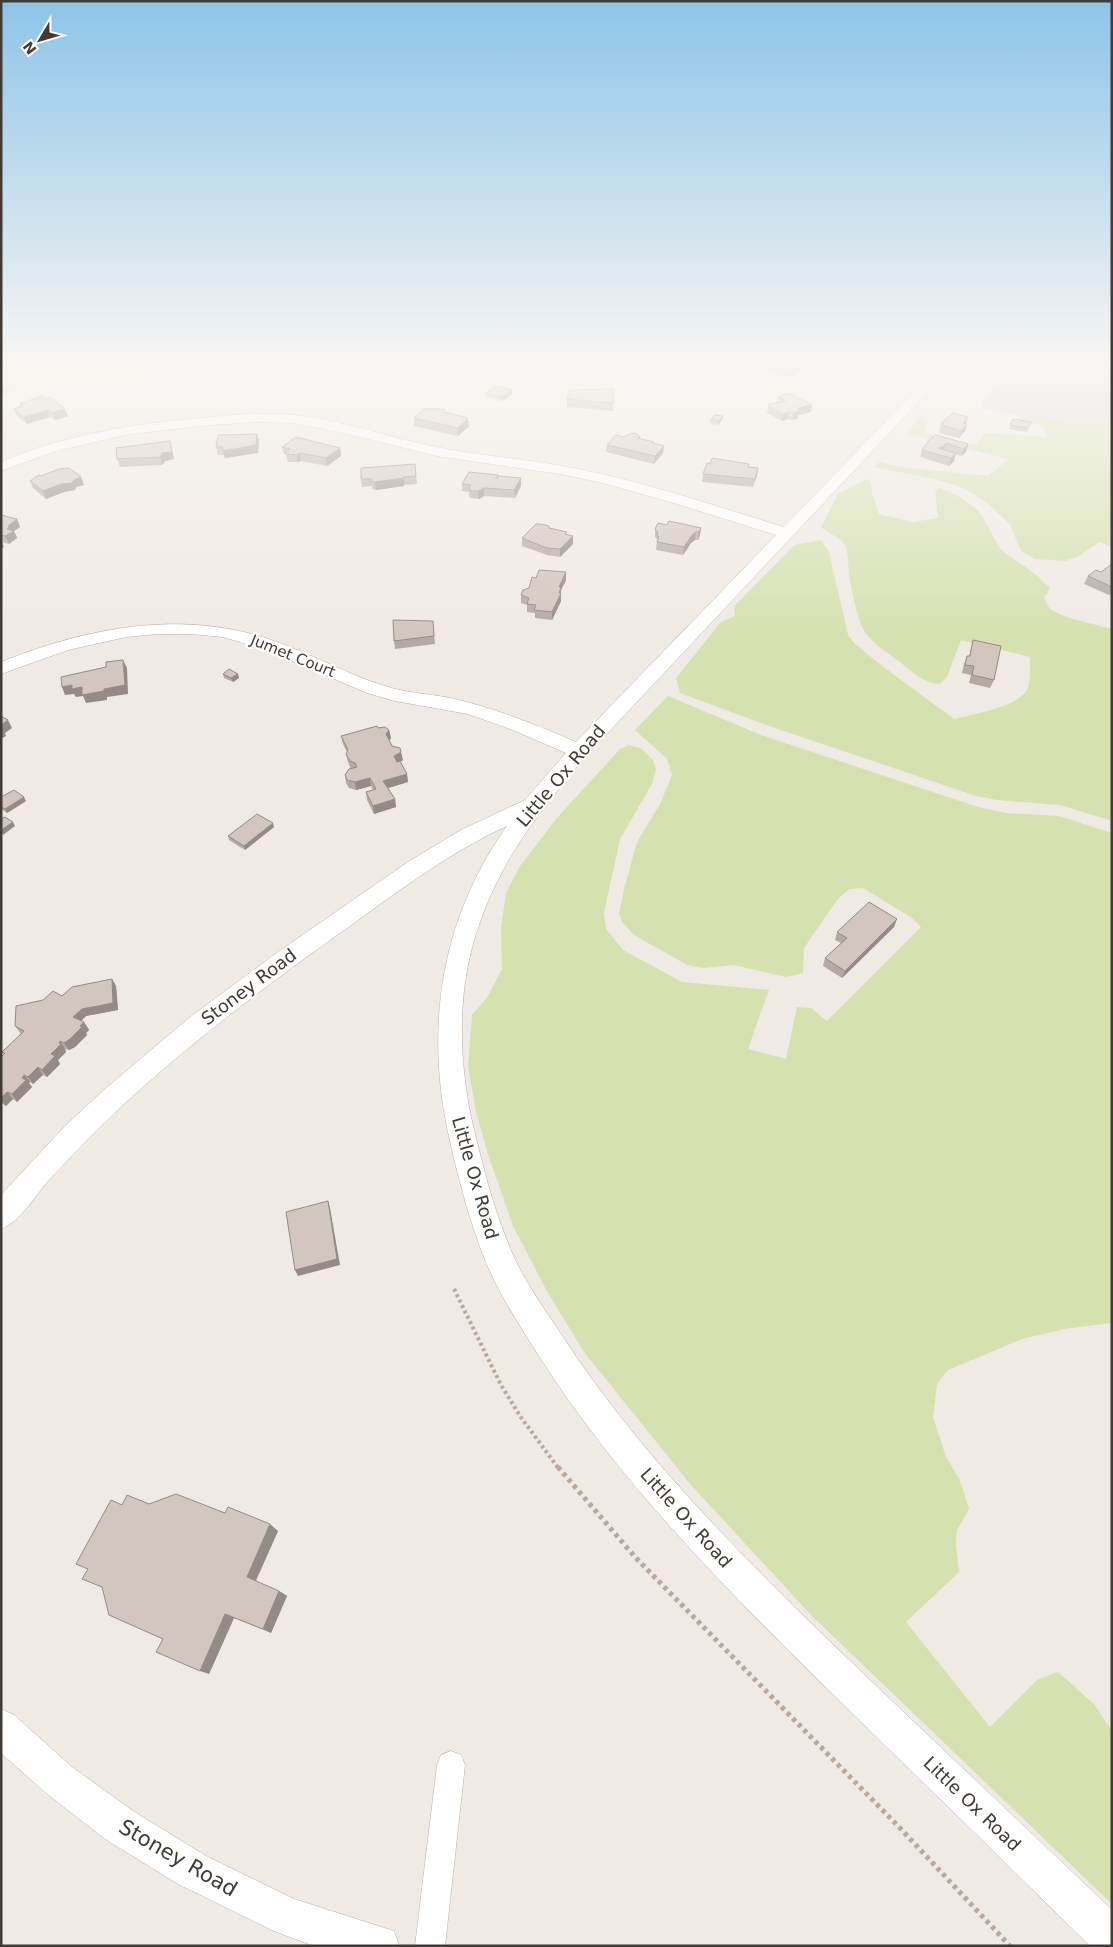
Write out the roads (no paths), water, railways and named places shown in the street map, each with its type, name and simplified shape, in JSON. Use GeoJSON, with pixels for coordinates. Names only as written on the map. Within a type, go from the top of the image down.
{"type":"FeatureCollection","features":[{"type":"Feature","properties":{"kind":"street"},"geometry":{"type":"LineString","coordinates":[[1,467],[41,453]]}},
{"type":"Feature","properties":{"kind":"street"},"geometry":{"type":"LineString","coordinates":[[441,453],[568,471],[621,483],[787,533]]}},
{"type":"Feature","properties":{"kind":"street","name":"Little Ox Road"},"geometry":{"type":"LineString","coordinates":[[863,453],[579,751],[533,805],[503,848],[485,884],[465,932],[456,968],[450,1015],[450,1059],[455,1108],[472,1178],[498,1256],[533,1319],[571,1378],[610,1432],[654,1484],[773,1612],[1112,1939]]}},
{"type":"Feature","properties":{"kind":"street","name":"Jumet Court"},"geometry":{"type":"LineString","coordinates":[[1,669],[31,656],[80,640],[101,636],[145,630],[212,631],[254,640],[375,690],[486,713],[579,751]]}},
{"type":"Feature","properties":{"kind":"street","name":"Stoney Road"},"geometry":{"type":"LineString","coordinates":[[1,1216],[30,1181],[126,1086],[187,1033],[285,958],[416,868],[468,836],[533,805]]}},
{"type":"Feature","properties":{"kind":"street","name":"Stoney Road"},"geometry":{"type":"LineString","coordinates":[[1,1728],[58,1780],[119,1825],[192,1870],[288,1917],[379,1946]]}},
{"type":"Feature","properties":{"kind":"street"},"geometry":{"type":"LineString","coordinates":[[430,1946],[451,1765]]}}]}
